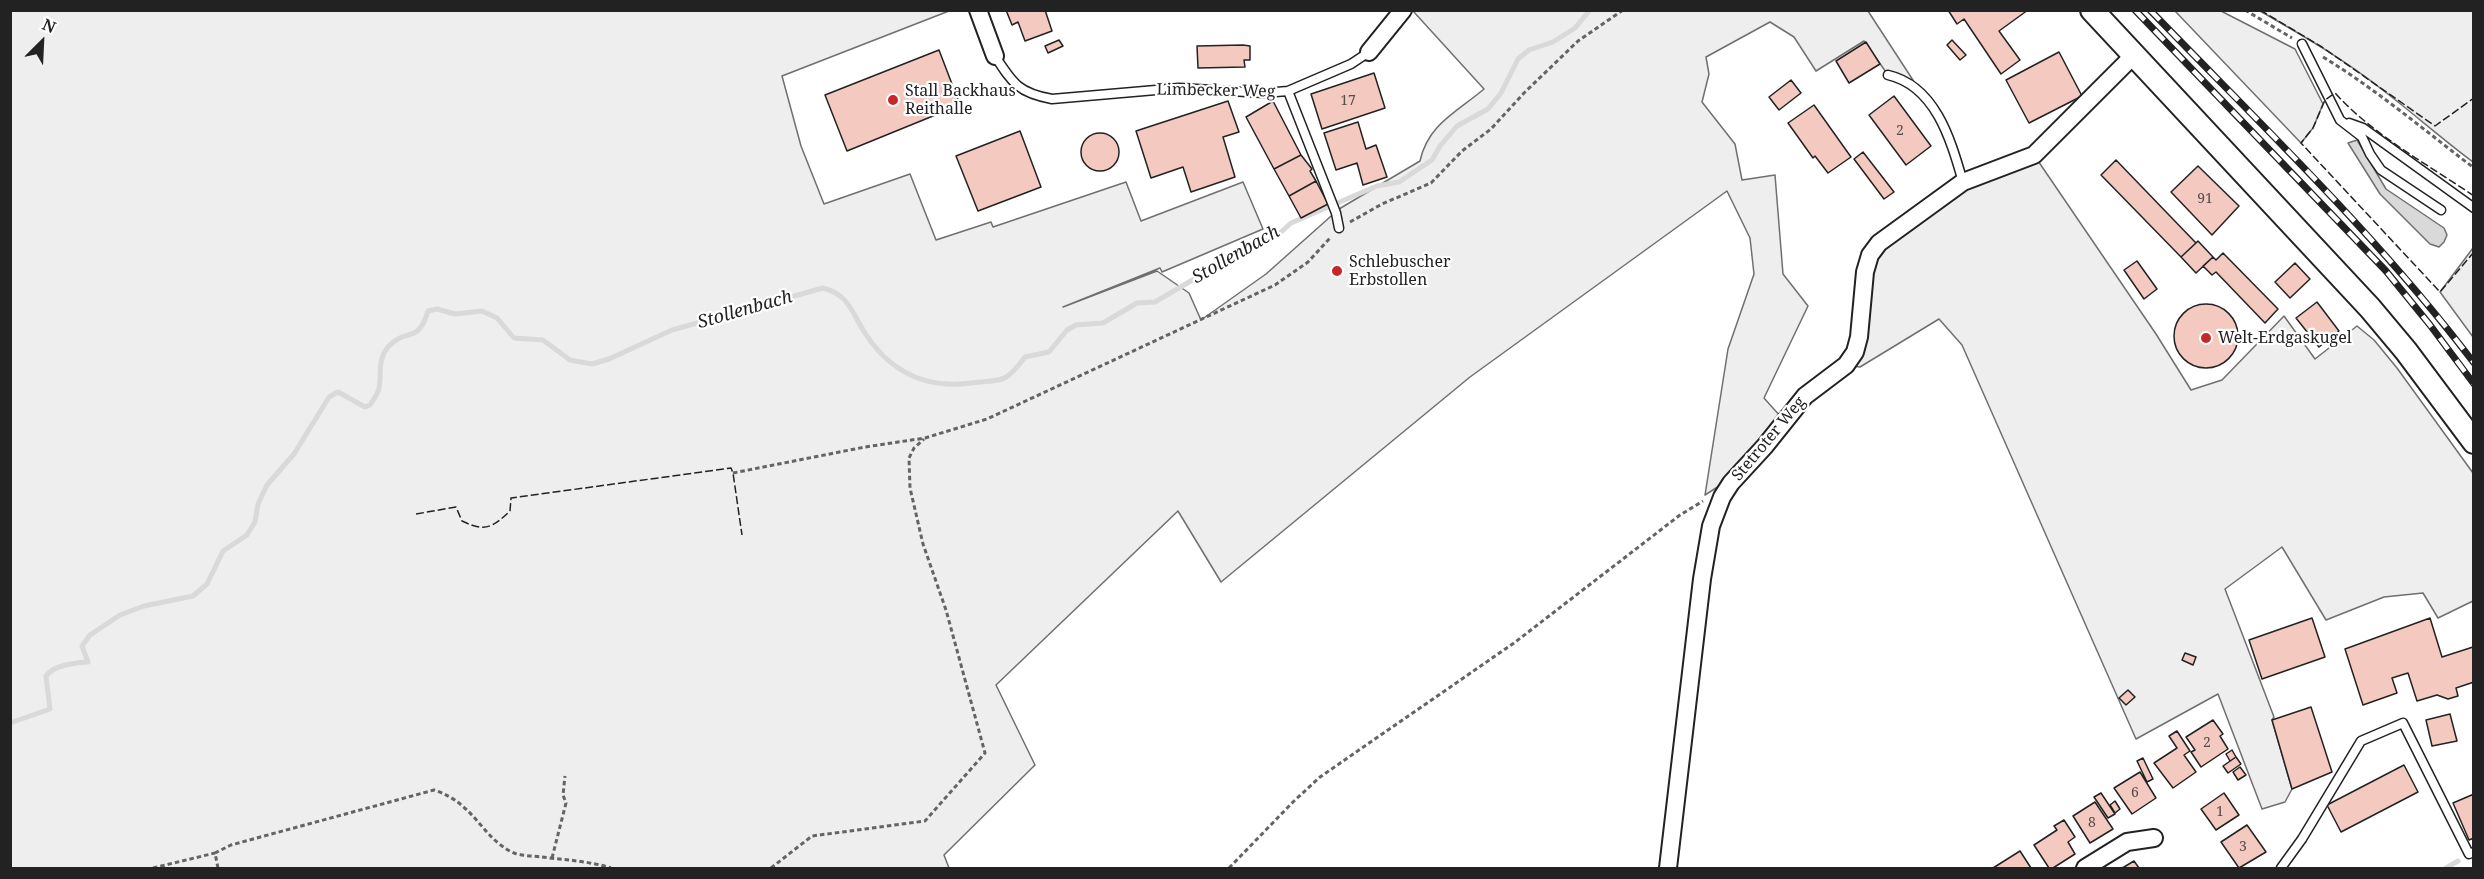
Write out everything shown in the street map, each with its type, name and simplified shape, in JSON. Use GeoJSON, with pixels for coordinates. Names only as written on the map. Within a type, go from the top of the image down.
{"type":"FeatureCollection","features":[{"type":"Feature","properties":{"kind":"main road"},"geometry":{"type":"LineString","coordinates":[[2092,10],[2363,300],[2406,351],[2474,442]]}},
{"type":"Feature","properties":{"kind":"street","name":"Limbecker Weg"},"geometry":{"type":"LineString","coordinates":[[978,10],[995,56]]}},
{"type":"Feature","properties":{"kind":"street","name":"Limbecker Weg"},"geometry":{"type":"LineString","coordinates":[[1369,52],[1387,33],[1403,10]]}},
{"type":"Feature","properties":{"kind":"street","name":"Stetroter Weg"},"geometry":{"type":"LineString","coordinates":[[1668,868],[1702,579],[1711,526],[1722,497],[1805,396],[1846,366],[1855,352],[1859,337],[1865,272],[1870,255],[1879,243],[1963,182],[2034,155],[2134,54]]}},
{"type":"Feature","properties":{"kind":"street"},"geometry":{"type":"LineString","coordinates":[[2085,868],[2127,842],[2154,838]]}},
{"type":"Feature","properties":{"kind":"lane"},"geometry":{"type":"LineString","coordinates":[[2302,44],[2340,120],[2362,137],[2381,170],[2441,210]]}},
{"type":"Feature","properties":{"kind":"lane","name":"Limbecker Weg"},"geometry":{"type":"LineString","coordinates":[[995,56],[1017,86],[1032,95],[1052,99],[1179,88],[1264,93],[1288,91],[1351,64],[1369,52]]}},
{"type":"Feature","properties":{"kind":"lane"},"geometry":{"type":"LineString","coordinates":[[1888,75],[1902,78],[1922,94],[1934,110],[1950,138],[1963,182]]}},
{"type":"Feature","properties":{"kind":"lane"},"geometry":{"type":"LineString","coordinates":[[1288,91],[1336,213],[1339,228]]}},
{"type":"Feature","properties":{"kind":"lane"},"geometry":{"type":"LineString","coordinates":[[2340,120],[2364,128],[2474,208]]}},
{"type":"Feature","properties":{"kind":"lane"},"geometry":{"type":"LineString","coordinates":[[2281,868],[2302,839],[2361,741],[2403,723],[2469,854],[2474,852]]}},
{"type":"Feature","properties":{"kind":"path"},"geometry":{"type":"LineString","coordinates":[[733,473],[865,447],[925,438],[987,419],[1275,285],[1308,262],[1339,228],[1383,204],[1431,183],[1462,151],[1491,129],[1524,93],[1578,41],[1623,10]]}},
{"type":"Feature","properties":{"kind":"path"},"geometry":{"type":"LineString","coordinates":[[2246,10],[2358,78],[2474,168]]}},
{"type":"Feature","properties":{"kind":"path"},"geometry":{"type":"LineString","coordinates":[[771,868],[812,836],[925,821],[985,753],[946,610],[923,544],[910,488],[909,458],[914,448],[925,438]]}},
{"type":"Feature","properties":{"kind":"path"},"geometry":{"type":"LineString","coordinates":[[1229,868],[1277,817],[1320,777],[1514,643],[1680,514],[1706,500],[1722,497]]}},
{"type":"Feature","properties":{"kind":"path"},"geometry":{"type":"LineString","coordinates":[[552,858],[566,803],[563,795],[566,776]]}},
{"type":"Feature","properties":{"kind":"path"},"geometry":{"type":"LineString","coordinates":[[153,868],[215,853],[231,845],[434,790],[449,795],[463,804],[499,843],[515,854],[595,863],[611,868]]}},
{"type":"Feature","properties":{"kind":"path"},"geometry":{"type":"LineString","coordinates":[[215,853],[218,868]]}},
{"type":"Feature","properties":{"kind":"shaded area"},"geometry":{"type":"Polygon","coordinates":[[[10,11],[949,11],[782,76],[801,146],[824,204],[910,174],[936,240],[991,222],[993,227],[1126,182],[1141,221],[1243,182],[1263,229],[1162,272],[1160,268],[1063,307],[1157,271],[1189,293],[1201,320],[1266,274],[1339,209],[1420,161],[1424,148],[1437,128],[1484,89],[1413,11],[1868,11],[1922,94],[1888,75],[1864,41],[1816,71],[1794,37],[1770,22],[1706,57],[1709,74],[1702,102],[1735,144],[1742,180],[1775,175],[1783,274],[1808,306],[1764,398],[1781,417],[1727,481],[1705,495],[1728,349],[1754,274],[1750,238],[1727,191],[1470,377],[1221,582],[1178,511],[996,685],[1035,765],[944,855],[949,868],[11,868],[10,11]]]}},
{"type":"Feature","properties":{"kind":"shaded area"},"geometry":{"type":"Polygon","coordinates":[[[2175,11],[2221,11],[2295,49],[2323,104],[2313,128],[2301,143],[2175,11]]]}},
{"type":"Feature","properties":{"kind":"shaded area"},"geometry":{"type":"Polygon","coordinates":[[[2260,11],[2473,11],[2473,162],[2354,69],[2260,11]]]}},
{"type":"Feature","properties":{"kind":"shaded area"},"geometry":{"type":"Polygon","coordinates":[[[2357,140],[2386,189],[2444,228],[2447,235],[2439,247],[2430,244],[2380,194],[2348,143],[2357,140]]]}},
{"type":"Feature","properties":{"kind":"shaded area"},"geometry":{"type":"Polygon","coordinates":[[[2034,155],[2156,334],[2191,390],[2222,380],[2284,316],[2315,359],[2357,326],[2374,340],[2397,368],[2473,473],[2473,601],[2438,618],[2423,593],[2384,597],[2326,620],[2282,547],[2225,589],[2274,717],[2272,720],[2292,789],[2285,802],[2262,809],[2218,694],[2136,739],[1962,345],[1939,319],[1860,367],[1852,366],[1874,256],[1963,182],[2034,155]]]}},
{"type":"Feature","properties":{"kind":"shaded area"},"geometry":{"type":"Polygon","coordinates":[[[2473,248],[2473,337],[2440,292],[2473,248]]]}},
{"type":"Feature","properties":{"kind":"building"},"geometry":{"type":"Polygon","coordinates":[[[1006,10],[1045,10],[1052,31],[1025,41],[1018,22],[1012,25],[1006,10]]]}},
{"type":"Feature","properties":{"kind":"building"},"geometry":{"type":"Polygon","coordinates":[[[1948,10],[2028,10],[1999,31],[2020,60],[2001,74],[1964,19],[1957,24],[1948,10]]]}},
{"type":"Feature","properties":{"kind":"building"},"geometry":{"type":"Polygon","coordinates":[[[1059,40],[1063,46],[1048,53],[1045,46],[1059,40]]]}},
{"type":"Feature","properties":{"kind":"building"},"geometry":{"type":"Polygon","coordinates":[[[1952,40],[1966,55],[1960,60],[1947,45],[1952,40]]]}},
{"type":"Feature","properties":{"kind":"building"},"geometry":{"type":"Polygon","coordinates":[[[1866,42],[1880,64],[1849,83],[1836,61],[1866,42]]]}},
{"type":"Feature","properties":{"kind":"building"},"geometry":{"type":"Polygon","coordinates":[[[1197,46],[1250,46],[1250,60],[1244,60],[1245,67],[1198,68],[1197,46]]]}},
{"type":"Feature","properties":{"kind":"building","name":"Stall Backhaus Reithalle"},"geometry":{"type":"Polygon","coordinates":[[[939,50],[960,105],[847,151],[825,95],[939,50]]]}},
{"type":"Feature","properties":{"kind":"building"},"geometry":{"type":"Polygon","coordinates":[[[2059,52],[2082,96],[2029,123],[2006,80],[2059,52]]]}},
{"type":"Feature","properties":{"kind":"building"},"geometry":{"type":"Polygon","coordinates":[[[1374,73],[1385,108],[1322,129],[1311,94],[1374,73]]]}},
{"type":"Feature","properties":{"kind":"building"},"geometry":{"type":"Polygon","coordinates":[[[1791,80],[1801,93],[1779,110],[1769,97],[1791,80]]]}},
{"type":"Feature","properties":{"kind":"building"},"geometry":{"type":"Polygon","coordinates":[[[1894,96],[1931,146],[1906,165],[1869,115],[1894,96]]]}},
{"type":"Feature","properties":{"kind":"building"},"geometry":{"type":"Polygon","coordinates":[[[1228,101],[1239,132],[1223,137],[1235,177],[1191,192],[1183,167],[1151,178],[1136,131],[1228,101]]]}},
{"type":"Feature","properties":{"kind":"building"},"geometry":{"type":"Polygon","coordinates":[[[1273,101],[1301,155],[1274,169],[1246,117],[1273,101]]]}},
{"type":"Feature","properties":{"kind":"building"},"geometry":{"type":"Polygon","coordinates":[[[1814,105],[1851,157],[1828,173],[1815,156],[1813,158],[1788,123],[1814,105]]]}},
{"type":"Feature","properties":{"kind":"building"},"geometry":{"type":"Polygon","coordinates":[[[1358,122],[1366,149],[1376,145],[1387,177],[1363,185],[1357,163],[1336,170],[1324,133],[1358,122]]]}},
{"type":"Feature","properties":{"kind":"building"},"geometry":{"type":"Polygon","coordinates":[[[1020,131],[1041,187],[978,211],[956,156],[1020,131]]]}},
{"type":"Feature","properties":{"kind":"building"},"geometry":{"type":"Polygon","coordinates":[[[1100,133],[1114,138],[1119,152],[1114,166],[1100,171],[1086,166],[1081,152],[1086,138],[1100,133]]]}},
{"type":"Feature","properties":{"kind":"building"},"geometry":{"type":"Polygon","coordinates":[[[1863,152],[1894,192],[1884,199],[1854,159],[1863,152]]]}},
{"type":"Feature","properties":{"kind":"building"},"geometry":{"type":"Polygon","coordinates":[[[1301,155],[1312,169],[1310,171],[1316,181],[1289,196],[1274,169],[1301,155]]]}},
{"type":"Feature","properties":{"kind":"building"},"geometry":{"type":"Polygon","coordinates":[[[2116,160],[2196,243],[2181,257],[2101,175],[2116,160]]]}},
{"type":"Feature","properties":{"kind":"building"},"geometry":{"type":"Polygon","coordinates":[[[2198,166],[2239,206],[2212,235],[2171,192],[2198,166]]]}},
{"type":"Feature","properties":{"kind":"building"},"geometry":{"type":"Polygon","coordinates":[[[1316,181],[1328,204],[1301,218],[1289,196],[1316,181]]]}},
{"type":"Feature","properties":{"kind":"building"},"geometry":{"type":"Polygon","coordinates":[[[2198,241],[2213,257],[2196,273],[2181,257],[2198,241]]]}},
{"type":"Feature","properties":{"kind":"building"},"geometry":{"type":"Polygon","coordinates":[[[2223,253],[2278,309],[2265,323],[2216,272],[2212,275],[2203,266],[2213,257],[2216,260],[2223,253]]]}},
{"type":"Feature","properties":{"kind":"building"},"geometry":{"type":"Polygon","coordinates":[[[2137,261],[2157,289],[2144,299],[2124,270],[2137,261]]]}},
{"type":"Feature","properties":{"kind":"building"},"geometry":{"type":"Polygon","coordinates":[[[2295,263],[2310,279],[2290,298],[2275,282],[2295,263]]]}},
{"type":"Feature","properties":{"kind":"building"},"geometry":{"type":"Polygon","coordinates":[[[2317,302],[2339,331],[2319,347],[2296,318],[2317,302]]]}},
{"type":"Feature","properties":{"kind":"building","name":"Welt-Erdgaskugel"},"geometry":{"type":"Polygon","coordinates":[[[2206,304],[2224,310],[2232,318],[2238,336],[2232,354],[2224,362],[2206,368],[2188,362],[2180,354],[2174,336],[2180,318],[2188,310],[2206,304]]]}},
{"type":"Feature","properties":{"kind":"building"},"geometry":{"type":"Polygon","coordinates":[[[2312,618],[2325,657],[2262,679],[2249,640],[2312,618]]]}},
{"type":"Feature","properties":{"kind":"building"},"geometry":{"type":"Polygon","coordinates":[[[2430,618],[2442,657],[2473,647],[2474,682],[2456,688],[2458,696],[2448,699],[2437,695],[2417,701],[2408,673],[2392,678],[2397,693],[2363,705],[2345,649],[2430,618]]]}},
{"type":"Feature","properties":{"kind":"building"},"geometry":{"type":"Polygon","coordinates":[[[2185,653],[2196,657],[2193,665],[2182,660],[2185,653]]]}},
{"type":"Feature","properties":{"kind":"building"},"geometry":{"type":"Polygon","coordinates":[[[2128,690],[2135,697],[2126,705],[2119,698],[2128,690]]]}},
{"type":"Feature","properties":{"kind":"building"},"geometry":{"type":"Polygon","coordinates":[[[2311,707],[2332,772],[2292,789],[2272,720],[2311,707]]]}},
{"type":"Feature","properties":{"kind":"building"},"geometry":{"type":"Polygon","coordinates":[[[2450,714],[2457,741],[2432,746],[2426,720],[2450,714]]]}},
{"type":"Feature","properties":{"kind":"building"},"geometry":{"type":"Polygon","coordinates":[[[2213,720],[2223,734],[2220,736],[2228,749],[2201,767],[2191,752],[2195,750],[2186,737],[2213,720]]]}},
{"type":"Feature","properties":{"kind":"building"},"geometry":{"type":"Polygon","coordinates":[[[2177,731],[2190,751],[2184,755],[2196,772],[2173,788],[2154,763],[2177,748],[2169,736],[2177,731]]]}},
{"type":"Feature","properties":{"kind":"building"},"geometry":{"type":"Polygon","coordinates":[[[2232,750],[2236,757],[2230,761],[2226,754],[2232,750]]]}},
{"type":"Feature","properties":{"kind":"building"},"geometry":{"type":"Polygon","coordinates":[[[2236,757],[2241,764],[2228,773],[2223,766],[2236,757]]]}},
{"type":"Feature","properties":{"kind":"building"},"geometry":{"type":"Polygon","coordinates":[[[2143,758],[2153,779],[2147,782],[2137,761],[2143,758]]]}},
{"type":"Feature","properties":{"kind":"building"},"geometry":{"type":"Polygon","coordinates":[[[2404,765],[2418,792],[2341,832],[2327,805],[2404,765]]]}},
{"type":"Feature","properties":{"kind":"building"},"geometry":{"type":"Polygon","coordinates":[[[2240,767],[2246,775],[2238,780],[2233,772],[2240,767]]]}},
{"type":"Feature","properties":{"kind":"building"},"geometry":{"type":"Polygon","coordinates":[[[2140,772],[2156,798],[2132,814],[2114,788],[2140,772]]]}},
{"type":"Feature","properties":{"kind":"building"},"geometry":{"type":"Polygon","coordinates":[[[2101,793],[2115,814],[2108,818],[2094,797],[2101,793]]]}},
{"type":"Feature","properties":{"kind":"building"},"geometry":{"type":"Polygon","coordinates":[[[2224,793],[2239,815],[2216,830],[2201,809],[2224,793]]]}},
{"type":"Feature","properties":{"kind":"building"},"geometry":{"type":"Polygon","coordinates":[[[2474,794],[2474,838],[2469,840],[2453,803],[2474,794]]]}},
{"type":"Feature","properties":{"kind":"building"},"geometry":{"type":"Polygon","coordinates":[[[2115,801],[2120,809],[2115,813],[2110,805],[2115,801]]]}},
{"type":"Feature","properties":{"kind":"building"},"geometry":{"type":"Polygon","coordinates":[[[2095,802],[2113,829],[2090,843],[2073,816],[2095,802]]]}},
{"type":"Feature","properties":{"kind":"building"},"geometry":{"type":"Polygon","coordinates":[[[2064,820],[2075,837],[2068,842],[2075,854],[2053,868],[2049,868],[2034,845],[2057,830],[2054,826],[2064,820]]]}},
{"type":"Feature","properties":{"kind":"building"},"geometry":{"type":"Polygon","coordinates":[[[2247,825],[2266,852],[2239,868],[2221,842],[2247,825]]]}},
{"type":"Feature","properties":{"kind":"building"},"geometry":{"type":"Polygon","coordinates":[[[2020,851],[2031,868],[1993,868],[2020,851]]]}},
{"type":"Feature","properties":{"kind":"building"},"geometry":{"type":"Polygon","coordinates":[[[2134,861],[2139,868],[2121,868],[2124,867],[2134,861]]]}},
{"type":"Feature","properties":{"kind":"waterway","name":"Stollenbach"},"geometry":{"type":"LineString","coordinates":[[10,723],[50,709],[46,676],[59,667],[88,662],[82,646],[90,635],[120,615],[144,606],[193,596],[207,584],[223,551],[247,535],[255,522],[258,504],[267,485],[294,454],[329,397],[338,392],[365,407],[370,405],[377,395],[381,362],[388,347],[394,341],[416,332],[428,311],[437,309],[455,314],[482,311],[497,318],[514,338],[543,340],[570,360],[592,364],[609,359],[672,330],[823,288],[839,295],[875,347],[897,368],[910,375],[924,380],[954,384],[1002,379],[1012,372],[1025,357],[1049,352],[1067,330],[1076,325],[1103,323],[1137,303],[1155,302],[1218,265],[1279,234],[1291,223],[1377,186],[1399,182],[1432,160],[1440,146],[1457,126],[1488,109],[1501,93],[1518,59],[1529,50],[1553,42],[1575,28],[1590,10]]}},
{"type":"Feature","properties":{"kind":"waterway"},"geometry":{"type":"LineString","coordinates":[[2446,868],[2458,861]]}},
{"type":"Feature","properties":{"kind":"railway"},"geometry":{"type":"LineString","coordinates":[[2135,10],[2386,271],[2474,384]]}},
{"type":"Feature","properties":{"kind":"railway"},"geometry":{"type":"LineString","coordinates":[[2150,10],[2359,226],[2437,316],[2474,363]]}},
{"type":"Feature","properties":{"kind":"fence"},"geometry":{"type":"LineString","coordinates":[[2260,10],[2322,47],[2435,126],[2474,98]]}},
{"type":"Feature","properties":{"kind":"fence"},"geometry":{"type":"LineString","coordinates":[[2474,196],[2383,136],[2335,93],[2325,100],[2313,128],[2301,143],[2440,292],[2474,252]]}},
{"type":"Feature","properties":{"kind":"fence"},"geometry":{"type":"LineString","coordinates":[[416,514],[456,507],[462,521],[483,527],[493,525],[510,511],[511,498],[731,468],[742,535]]}},
{"type":"Feature","properties":{"kind":"place","name":"Stall Backhaus Reithalle"},"geometry":{"type":"Point","coordinates":[893,100]}},
{"type":"Feature","properties":{"kind":"place","name":"Schlebuscher Erbstollen"},"geometry":{"type":"Point","coordinates":[1337,271]}},
{"type":"Feature","properties":{"kind":"place","name":"Welt-Erdgaskugel"},"geometry":{"type":"Point","coordinates":[2206,338]}}]}
